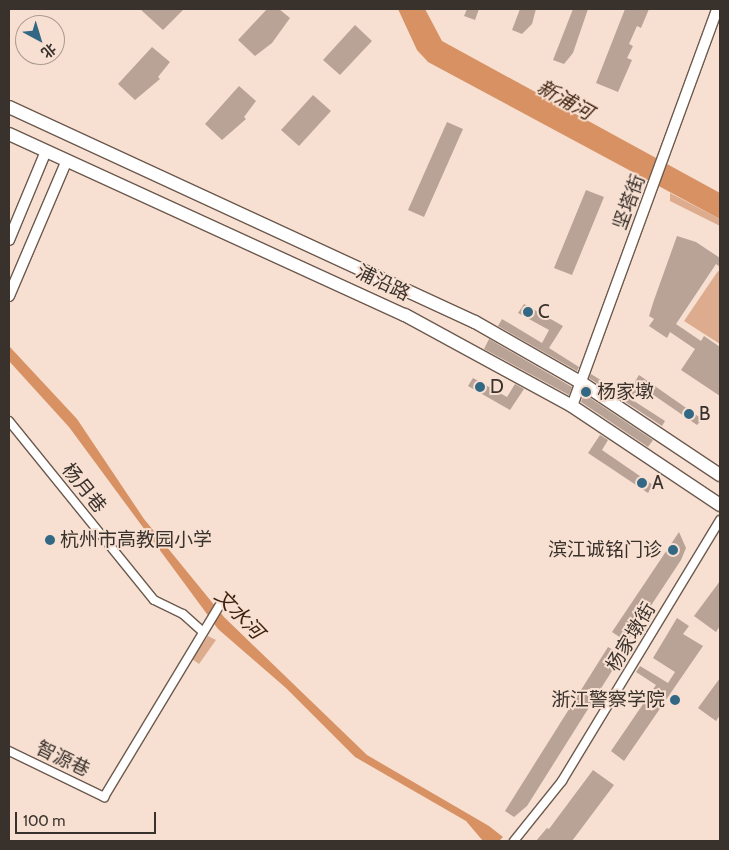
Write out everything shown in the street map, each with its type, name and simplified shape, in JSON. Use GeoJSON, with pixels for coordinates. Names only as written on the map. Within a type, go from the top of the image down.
{"type":"FeatureCollection","features":[{"type":"Feature","properties":{"kind":"main road","name":"浦沿路"},"geometry":{"type":"LineString","coordinates":[[9,107],[379,276],[475,322],[582,382],[720,475]]}},
{"type":"Feature","properties":{"kind":"main road","name":"浦沿路"},"geometry":{"type":"LineString","coordinates":[[9,134],[354,289],[572,406],[720,504]]}},
{"type":"Feature","properties":{"kind":"street","name":"坚塔街"},"geometry":{"type":"LineString","coordinates":[[572,406],[716,9]]}},
{"type":"Feature","properties":{"kind":"street"},"geometry":{"type":"LineString","coordinates":[[9,240],[46,151]]}},
{"type":"Feature","properties":{"kind":"street"},"geometry":{"type":"LineString","coordinates":[[9,296],[67,160]]}},
{"type":"Feature","properties":{"kind":"street","name":"杨月巷"},"geometry":{"type":"LineString","coordinates":[[9,421],[154,600],[183,614],[203,632]]}},
{"type":"Feature","properties":{"kind":"street","name":"杨家墩街"},"geometry":{"type":"LineString","coordinates":[[516,839],[562,781],[720,520]]}},
{"type":"Feature","properties":{"kind":"street"},"geometry":{"type":"LineString","coordinates":[[203,632],[219,606]]}},
{"type":"Feature","properties":{"kind":"street","name":"智源巷"},"geometry":{"type":"LineString","coordinates":[[9,751],[104,797],[203,632]]}},
{"type":"Feature","properties":{"kind":"shaded area"},"geometry":{"type":"Polygon","coordinates":[[[398,9],[425,9],[442,41],[720,193],[720,219],[428,62],[417,50],[398,9]]]}},
{"type":"Feature","properties":{"kind":"shaded area"},"geometry":{"type":"Polygon","coordinates":[[[670,193],[720,219],[720,226],[670,201],[670,193]]]}},
{"type":"Feature","properties":{"kind":"shaded area"},"geometry":{"type":"Polygon","coordinates":[[[718,271],[720,272],[720,344],[684,321],[718,271]]]}},
{"type":"Feature","properties":{"kind":"shaded area"},"geometry":{"type":"Polygon","coordinates":[[[9,346],[77,419],[144,519],[224,617],[367,755],[489,826],[503,837],[499,841],[483,841],[466,821],[355,757],[286,688],[218,629],[69,427],[9,361],[9,346]]]}},
{"type":"Feature","properties":{"kind":"shaded area"},"geometry":{"type":"Polygon","coordinates":[[[208,636],[216,640],[199,664],[192,659],[208,636]]]}},
{"type":"Feature","properties":{"kind":"building"},"geometry":{"type":"Polygon","coordinates":[[[140,9],[184,9],[163,30],[140,9]]]}},
{"type":"Feature","properties":{"kind":"building"},"geometry":{"type":"Polygon","coordinates":[[[267,9],[279,9],[290,18],[272,43],[255,56],[238,40],[267,9]]]}},
{"type":"Feature","properties":{"kind":"building"},"geometry":{"type":"Polygon","coordinates":[[[467,9],[479,9],[475,20],[464,16],[467,9]]]}},
{"type":"Feature","properties":{"kind":"building"},"geometry":{"type":"Polygon","coordinates":[[[520,9],[536,9],[532,24],[522,34],[512,30],[520,9]]]}},
{"type":"Feature","properties":{"kind":"building"},"geometry":{"type":"Polygon","coordinates":[[[573,9],[588,9],[573,53],[564,64],[553,60],[573,9]]]}},
{"type":"Feature","properties":{"kind":"building"},"geometry":{"type":"Polygon","coordinates":[[[625,9],[649,9],[641,28],[637,26],[629,44],[633,46],[627,58],[632,60],[618,92],[596,83],[625,9]]]}},
{"type":"Feature","properties":{"kind":"building"},"geometry":{"type":"Polygon","coordinates":[[[355,25],[372,41],[340,75],[323,60],[355,25]]]}},
{"type":"Feature","properties":{"kind":"building"},"geometry":{"type":"Polygon","coordinates":[[[152,47],[170,62],[158,77],[160,79],[135,100],[118,84],[152,47]]]}},
{"type":"Feature","properties":{"kind":"building"},"geometry":{"type":"Polygon","coordinates":[[[239,86],[256,101],[244,117],[246,119],[222,140],[205,124],[239,86]]]}},
{"type":"Feature","properties":{"kind":"building"},"geometry":{"type":"Polygon","coordinates":[[[313,95],[331,111],[299,146],[281,130],[313,95]]]}},
{"type":"Feature","properties":{"kind":"building"},"geometry":{"type":"Polygon","coordinates":[[[447,122],[463,129],[424,217],[408,210],[447,122]]]}},
{"type":"Feature","properties":{"kind":"building"},"geometry":{"type":"Polygon","coordinates":[[[586,190],[604,197],[572,275],[554,268],[586,190]]]}},
{"type":"Feature","properties":{"kind":"building"},"geometry":{"type":"Polygon","coordinates":[[[677,236],[696,242],[720,258],[720,267],[716,264],[676,324],[701,341],[704,336],[720,347],[720,396],[681,370],[695,349],[670,332],[667,338],[649,326],[654,319],[649,316],[677,236]]]}},
{"type":"Feature","properties":{"kind":"building"},"geometry":{"type":"Polygon","coordinates":[[[524,304],[563,326],[549,348],[579,367],[577,371],[498,326],[502,319],[542,343],[549,330],[518,313],[524,304]]]}},
{"type":"Feature","properties":{"kind":"building"},"geometry":{"type":"Polygon","coordinates":[[[489,339],[572,387],[569,395],[484,349],[489,339]]]}},
{"type":"Feature","properties":{"kind":"building"},"geometry":{"type":"Polygon","coordinates":[[[591,374],[626,396],[639,375],[702,419],[697,425],[642,387],[634,401],[665,421],[662,426],[589,378],[591,374]]]}},
{"type":"Feature","properties":{"kind":"building"},"geometry":{"type":"Polygon","coordinates":[[[473,378],[507,397],[515,384],[524,389],[510,410],[468,386],[473,378]]]}},
{"type":"Feature","properties":{"kind":"building"},"geometry":{"type":"Polygon","coordinates":[[[584,394],[653,440],[648,447],[581,402],[584,394]]]}},
{"type":"Feature","properties":{"kind":"building"},"geometry":{"type":"Polygon","coordinates":[[[600,435],[608,440],[602,450],[653,485],[648,493],[588,453],[600,435]]]}},
{"type":"Feature","properties":{"kind":"building"},"geometry":{"type":"Polygon","coordinates":[[[679,532],[686,548],[681,560],[627,642],[612,632],[679,532]]]}},
{"type":"Feature","properties":{"kind":"building"},"geometry":{"type":"Polygon","coordinates":[[[720,581],[720,626],[716,632],[694,616],[720,581]]]}},
{"type":"Feature","properties":{"kind":"building"},"geometry":{"type":"Polygon","coordinates":[[[677,618],[689,626],[683,634],[703,646],[624,761],[611,751],[656,685],[636,672],[640,666],[668,683],[675,672],[653,658],[677,618]]]}},
{"type":"Feature","properties":{"kind":"building"},"geometry":{"type":"Polygon","coordinates":[[[608,647],[622,655],[527,806],[514,817],[505,811],[608,647]]]}},
{"type":"Feature","properties":{"kind":"building"},"geometry":{"type":"Polygon","coordinates":[[[720,678],[720,715],[716,721],[698,708],[720,678]]]}},
{"type":"Feature","properties":{"kind":"building"},"geometry":{"type":"Polygon","coordinates":[[[593,770],[614,785],[572,841],[536,841],[547,828],[549,829],[593,770]]]}},
{"type":"Feature","properties":{"kind":"place","name":"C"},"geometry":{"type":"Point","coordinates":[528,312]}},
{"type":"Feature","properties":{"kind":"place","name":"D"},"geometry":{"type":"Point","coordinates":[480,387]}},
{"type":"Feature","properties":{"kind":"place","name":"杨家墩"},"geometry":{"type":"Point","coordinates":[586,392]}},
{"type":"Feature","properties":{"kind":"place","name":"B"},"geometry":{"type":"Point","coordinates":[689,414]}},
{"type":"Feature","properties":{"kind":"place","name":"A"},"geometry":{"type":"Point","coordinates":[642,483]}},
{"type":"Feature","properties":{"kind":"place","name":"杭州市高教园小学"},"geometry":{"type":"Point","coordinates":[50,540]}},
{"type":"Feature","properties":{"kind":"place","name":"滨江诚铭门诊"},"geometry":{"type":"Point","coordinates":[673,550]}},
{"type":"Feature","properties":{"kind":"place","name":"浙江警察学院"},"geometry":{"type":"Point","coordinates":[675,700]}},
{"type":"Feature","properties":{"kind":"water label","name":"新浦河"},"geometry":{"type":"Point","coordinates":[565,100]}},
{"type":"Feature","properties":{"kind":"water label","name":"文水河"},"geometry":{"type":"Point","coordinates":[239,614]}}]}
